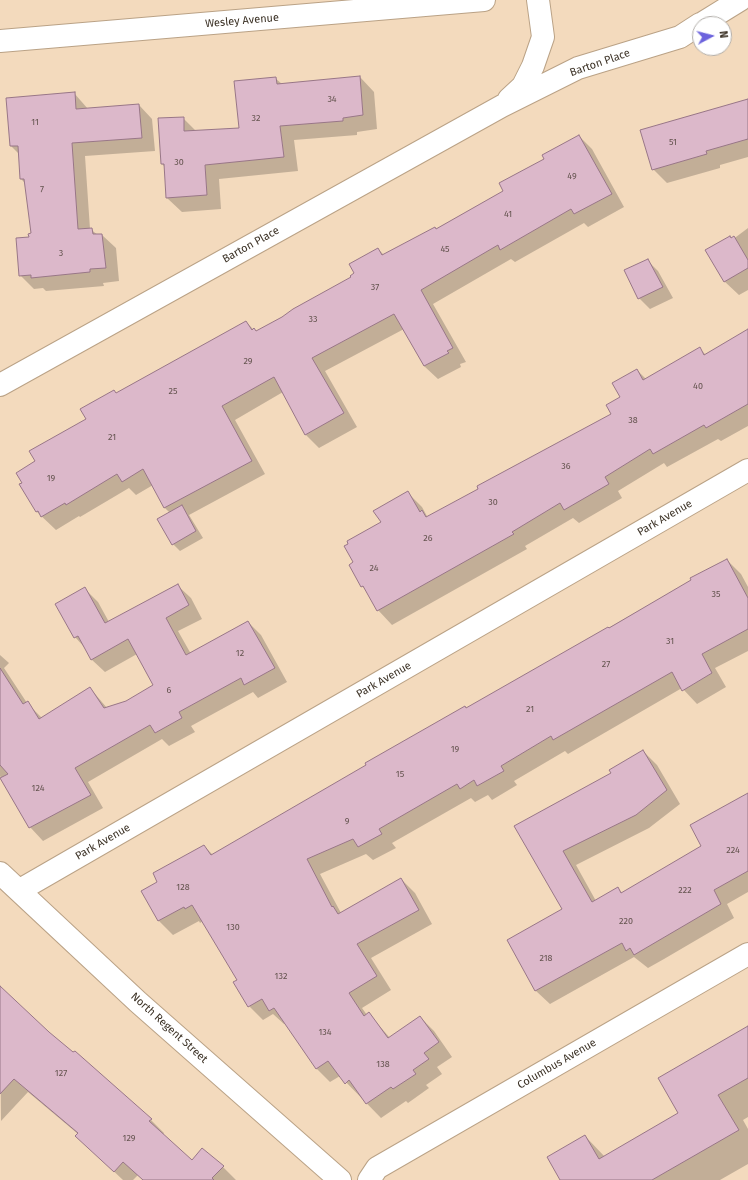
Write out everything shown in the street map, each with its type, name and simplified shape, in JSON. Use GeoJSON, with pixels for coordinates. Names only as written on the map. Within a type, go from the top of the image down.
{"type":"FeatureCollection","features":[{"type":"Feature","properties":{"kind":"street","name":"Wesley Avenue"},"geometry":{"type":"LineString","coordinates":[[0,41],[484,0]]}},
{"type":"Feature","properties":{"kind":"street","name":"Barton Place"},"geometry":{"type":"LineString","coordinates":[[502,106],[523,86],[534,66],[543,37],[538,0]]}},
{"type":"Feature","properties":{"kind":"street","name":"Barton Place"},"geometry":{"type":"LineString","coordinates":[[713,16],[740,0]]}},
{"type":"Feature","properties":{"kind":"street","name":"Barton Place"},"geometry":{"type":"LineString","coordinates":[[0,385],[502,106],[578,68],[680,37],[692,29]]}},
{"type":"Feature","properties":{"kind":"street","name":"Park Avenue"},"geometry":{"type":"LineString","coordinates":[[20,890],[748,470]]}},
{"type":"Feature","properties":{"kind":"street","name":"North Regent Street"},"geometry":{"type":"LineString","coordinates":[[0,873],[20,890],[138,1002],[340,1180]]}},
{"type":"Feature","properties":{"kind":"street","name":"Columbus Avenue"},"geometry":{"type":"LineString","coordinates":[[370,1180],[377,1168],[748,954]]}},
{"type":"Feature","properties":{"kind":"building"},"geometry":{"type":"Polygon","coordinates":[[[360,76],[363,115],[343,118],[343,121],[280,126],[284,157],[205,165],[207,195],[166,198],[164,164],[161,164],[158,118],[184,117],[184,131],[239,128],[234,81],[276,77],[277,84],[360,76]]]}},
{"type":"Feature","properties":{"kind":"building"},"geometry":{"type":"Polygon","coordinates":[[[75,92],[76,109],[139,104],[142,138],[72,143],[78,229],[92,228],[93,234],[102,234],[106,268],[90,269],[90,272],[31,278],[31,275],[19,276],[16,238],[29,237],[28,234],[31,233],[24,179],[20,179],[18,146],[10,146],[6,98],[75,92]]]}},
{"type":"Feature","properties":{"kind":"building"},"geometry":{"type":"Polygon","coordinates":[[[748,99],[748,139],[706,151],[707,154],[652,170],[640,130],[748,99]]]}},
{"type":"Feature","properties":{"kind":"building"},"geometry":{"type":"Polygon","coordinates":[[[579,135],[612,194],[574,214],[571,209],[500,250],[498,245],[421,290],[453,348],[447,351],[449,353],[424,366],[394,314],[312,358],[344,413],[305,435],[274,377],[222,406],[252,461],[164,508],[143,469],[122,482],[117,474],[66,505],[65,503],[41,517],[38,511],[36,512],[19,484],[22,483],[16,473],[35,461],[29,451],[86,419],[80,409],[114,390],[116,393],[246,321],[252,330],[254,328],[256,331],[282,317],[293,309],[351,277],[350,276],[354,273],[349,264],[378,248],[382,255],[435,227],[436,229],[503,191],[499,183],[544,159],[542,155],[579,135]]]}},
{"type":"Feature","properties":{"kind":"building"},"geometry":{"type":"Polygon","coordinates":[[[730,236],[731,238],[734,236],[748,260],[748,268],[724,282],[705,250],[730,236]]]}},
{"type":"Feature","properties":{"kind":"building"},"geometry":{"type":"Polygon","coordinates":[[[648,259],[663,287],[638,299],[624,270],[648,259]]]}},
{"type":"Feature","properties":{"kind":"building"},"geometry":{"type":"Polygon","coordinates":[[[748,329],[748,404],[706,428],[704,425],[653,454],[650,449],[605,477],[609,484],[564,510],[560,503],[512,532],[514,534],[377,611],[349,565],[353,562],[344,546],[348,544],[347,541],[381,522],[373,511],[408,491],[420,512],[422,510],[426,517],[478,489],[477,486],[611,414],[606,405],[620,397],[612,383],[637,369],[643,380],[700,347],[704,355],[748,329]]]}},
{"type":"Feature","properties":{"kind":"building"},"geometry":{"type":"Polygon","coordinates":[[[182,505],[196,531],[172,545],[157,519],[182,505]]]}},
{"type":"Feature","properties":{"kind":"building"},"geometry":{"type":"Polygon","coordinates":[[[727,559],[748,598],[748,629],[702,654],[712,673],[682,691],[672,672],[553,740],[551,736],[501,766],[504,771],[477,786],[474,780],[460,789],[457,784],[379,829],[382,834],[358,847],[353,839],[307,859],[332,907],[333,906],[338,914],[401,878],[419,910],[357,944],[377,976],[349,993],[364,1016],[369,1012],[388,1038],[420,1016],[439,1042],[424,1053],[429,1059],[413,1070],[416,1074],[393,1089],[391,1087],[366,1104],[349,1080],[345,1084],[328,1061],[316,1069],[274,1008],[269,1011],[262,999],[248,1007],[233,982],[237,980],[192,905],[185,909],[184,907],[158,921],[141,891],[157,882],[153,873],[204,845],[211,855],[366,765],[365,763],[465,706],[466,708],[608,627],[609,628],[691,580],[690,578],[727,559]]]}},
{"type":"Feature","properties":{"kind":"building"},"geometry":{"type":"Polygon","coordinates":[[[178,584],[189,605],[166,618],[186,655],[248,621],[275,668],[244,685],[241,678],[179,712],[182,718],[155,733],[150,725],[75,768],[91,795],[29,828],[0,778],[8,774],[0,765],[0,668],[23,704],[28,701],[39,719],[90,687],[104,708],[126,701],[153,685],[128,639],[91,660],[78,636],[74,638],[55,604],[85,587],[105,623],[178,584]]]}},
{"type":"Feature","properties":{"kind":"building"},"geometry":{"type":"Polygon","coordinates":[[[643,750],[667,790],[636,815],[563,851],[592,902],[618,887],[621,893],[701,846],[690,825],[748,793],[748,871],[714,890],[721,904],[634,955],[630,948],[626,951],[622,943],[535,991],[507,940],[562,909],[514,826],[611,773],[609,770],[643,750]]]}},
{"type":"Feature","properties":{"kind":"building"},"geometry":{"type":"Polygon","coordinates":[[[0,986],[49,1032],[73,1052],[75,1051],[152,1119],[149,1121],[192,1160],[202,1148],[224,1166],[212,1178],[214,1180],[143,1180],[123,1162],[114,1172],[75,1136],[78,1133],[14,1079],[0,1094],[0,986]]]}},
{"type":"Feature","properties":{"kind":"building"},"geometry":{"type":"Polygon","coordinates":[[[748,1026],[748,1078],[718,1095],[739,1130],[652,1180],[560,1180],[547,1157],[585,1135],[599,1159],[678,1113],[658,1078],[748,1026]]]}}]}
